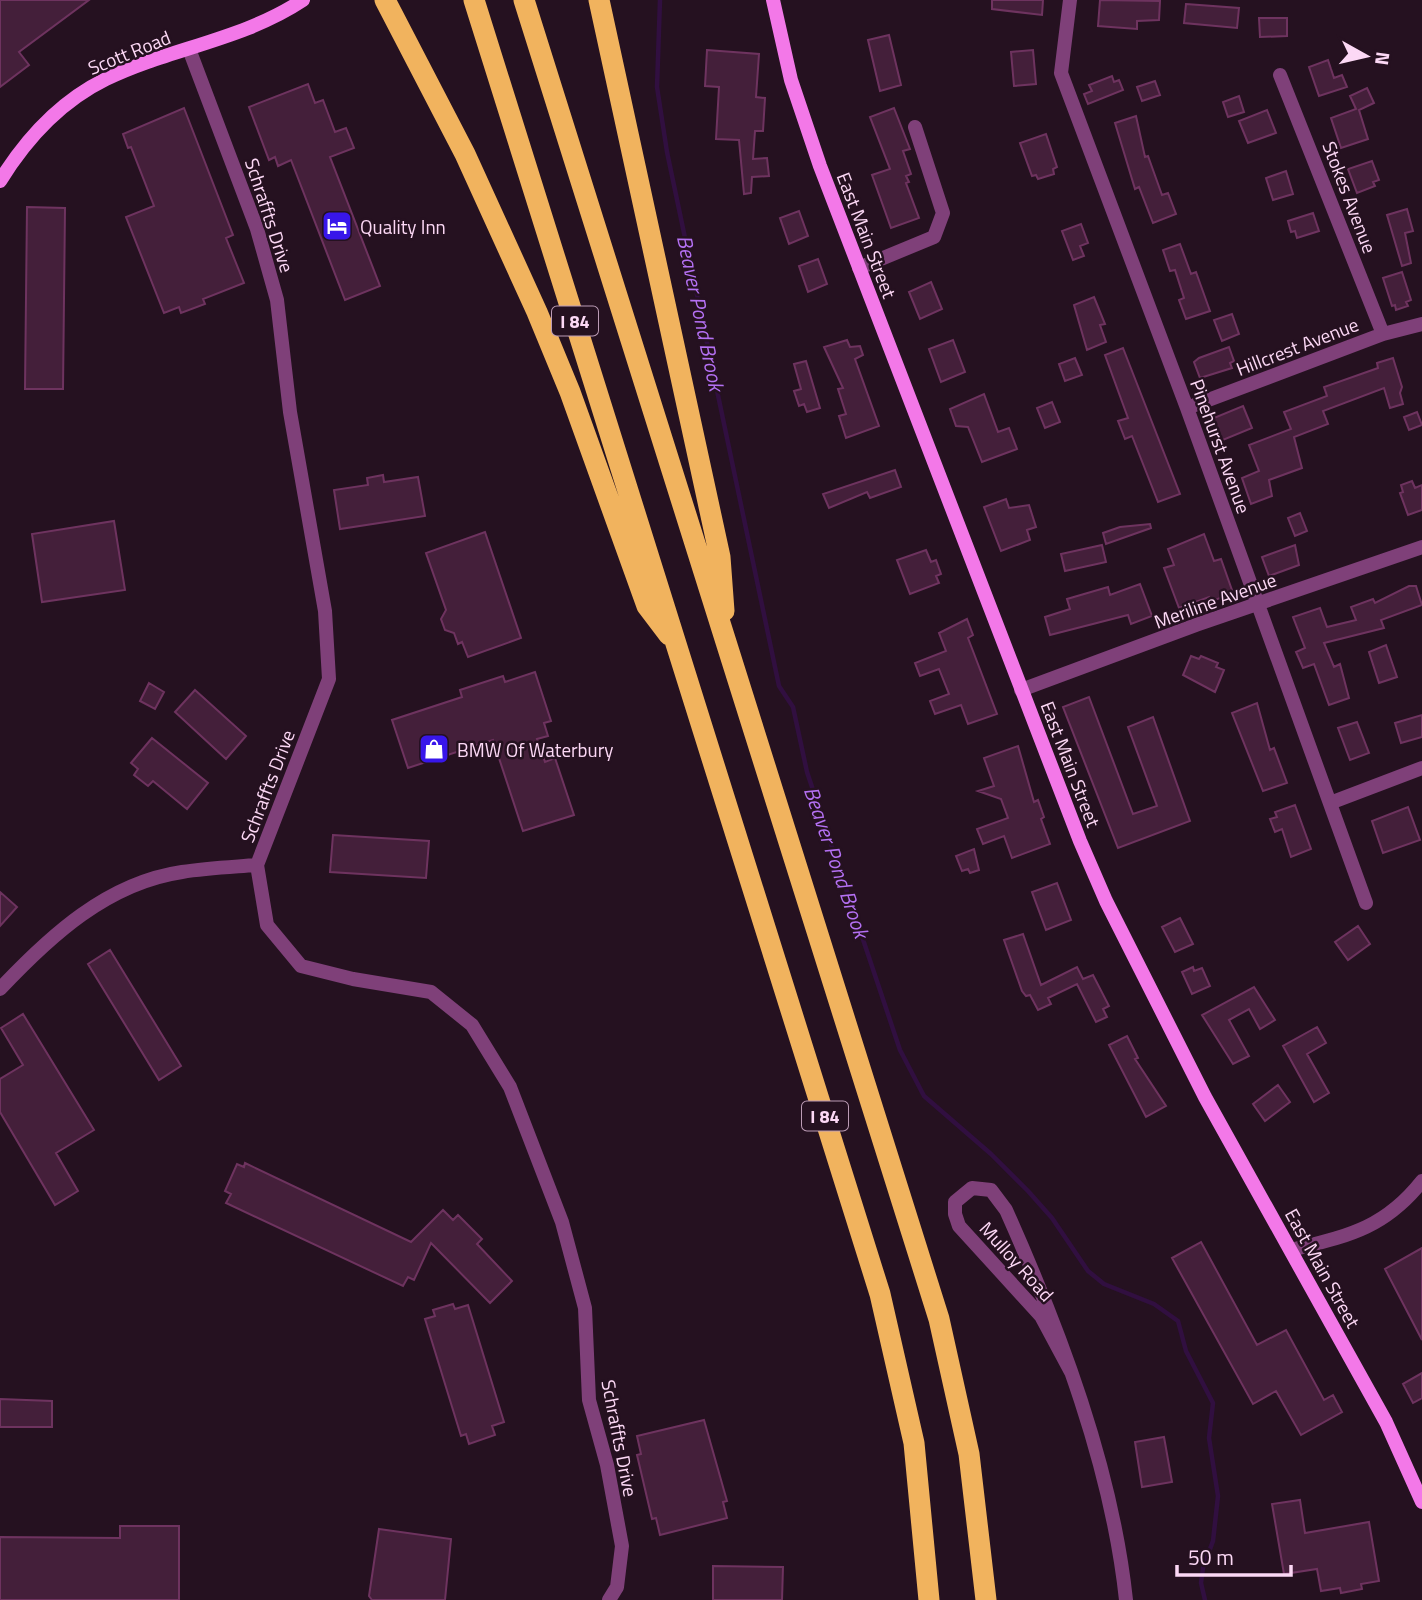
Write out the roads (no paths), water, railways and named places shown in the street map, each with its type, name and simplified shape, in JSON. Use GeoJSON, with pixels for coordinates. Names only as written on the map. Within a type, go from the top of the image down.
{"type":"FeatureCollection","features":[{"type":"Feature","properties":{"kind":"highway"},"geometry":{"type":"LineString","coordinates":[[385,0],[465,154],[541,323],[598,467],[648,606],[676,643]]}},
{"type":"Feature","properties":{"kind":"highway","name":"I 84"},"geometry":{"type":"LineString","coordinates":[[474,0],[890,1331],[916,1456],[929,1600]]}},
{"type":"Feature","properties":{"kind":"highway","name":"I 84"},"geometry":{"type":"LineString","coordinates":[[524,0],[939,1319],[971,1465],[986,1600]]}},
{"type":"Feature","properties":{"kind":"highway"},"geometry":{"type":"LineString","coordinates":[[599,0],[720,557],[724,593],[722,628]]}},
{"type":"Feature","properties":{"kind":"main road","name":"Scott Road"},"geometry":{"type":"LineString","coordinates":[[0,181],[32,137],[77,96],[121,72],[260,24],[303,0]]}},
{"type":"Feature","properties":{"kind":"main road","name":"East Main Street"},"geometry":{"type":"LineString","coordinates":[[773,0],[799,104],[859,268],[1080,841],[1118,929],[1245,1170],[1386,1422],[1422,1502]]}},
{"type":"Feature","properties":{"kind":"street","name":"Pinehurst Avenue"},"geometry":{"type":"LineString","coordinates":[[1070,0],[1061,72],[1187,408],[1366,903]]}},
{"type":"Feature","properties":{"kind":"street","name":"Schraffts Drive"},"geometry":{"type":"LineString","coordinates":[[189,49],[257,229],[277,300],[290,412],[325,611],[328,679],[257,865],[267,925],[300,966],[353,979],[431,992],[472,1025],[510,1087],[562,1222],[585,1308],[589,1400],[607,1465],[621,1546],[617,1587],[609,1600]]}},
{"type":"Feature","properties":{"kind":"street","name":"Stokes Avenue"},"geometry":{"type":"LineString","coordinates":[[1280,75],[1383,334]]}},
{"type":"Feature","properties":{"kind":"street"},"geometry":{"type":"LineString","coordinates":[[859,268],[934,237],[941,225],[943,213],[915,127]]}},
{"type":"Feature","properties":{"kind":"street","name":"Hillcrest Avenue"},"geometry":{"type":"LineString","coordinates":[[1187,408],[1383,334],[1422,324]]}},
{"type":"Feature","properties":{"kind":"street","name":"Meriline Avenue"},"geometry":{"type":"LineString","coordinates":[[1021,690],[1422,547]]}},
{"type":"Feature","properties":{"kind":"street"},"geometry":{"type":"LineString","coordinates":[[1330,803],[1422,768]]}},
{"type":"Feature","properties":{"kind":"street"},"geometry":{"type":"LineString","coordinates":[[0,989],[38,948],[84,911],[134,886],[180,872],[257,865]]}},
{"type":"Feature","properties":{"kind":"street"},"geometry":{"type":"LineString","coordinates":[[1291,1250],[1357,1234],[1407,1200],[1422,1181]]}},
{"type":"Feature","properties":{"kind":"street","name":"Mulloy Road"},"geometry":{"type":"LineString","coordinates":[[1071,1372],[1041,1316],[959,1226],[955,1202],[972,1188],[991,1190],[1006,1210],[1071,1372],[1117,1536],[1126,1600]]}},
{"type":"Feature","properties":{"kind":"waterway","name":"Beaver Pond Brook"},"geometry":{"type":"LineString","coordinates":[[660,0],[657,87],[667,152],[779,686],[793,707],[807,772],[900,1050],[924,1096],[991,1154],[1028,1191],[1052,1218],[1088,1271],[1104,1284],[1154,1304],[1178,1321],[1186,1351],[1213,1403],[1209,1438],[1218,1496],[1213,1541],[1203,1568],[1201,1583],[1205,1600]]}},
{"type":"Feature","properties":{"kind":"place","name":"Quality Inn"},"geometry":{"type":"Point","coordinates":[337,226]}},
{"type":"Feature","properties":{"kind":"place","name":"BMW Of Waterbury"},"geometry":{"type":"Point","coordinates":[434,749]}}]}
